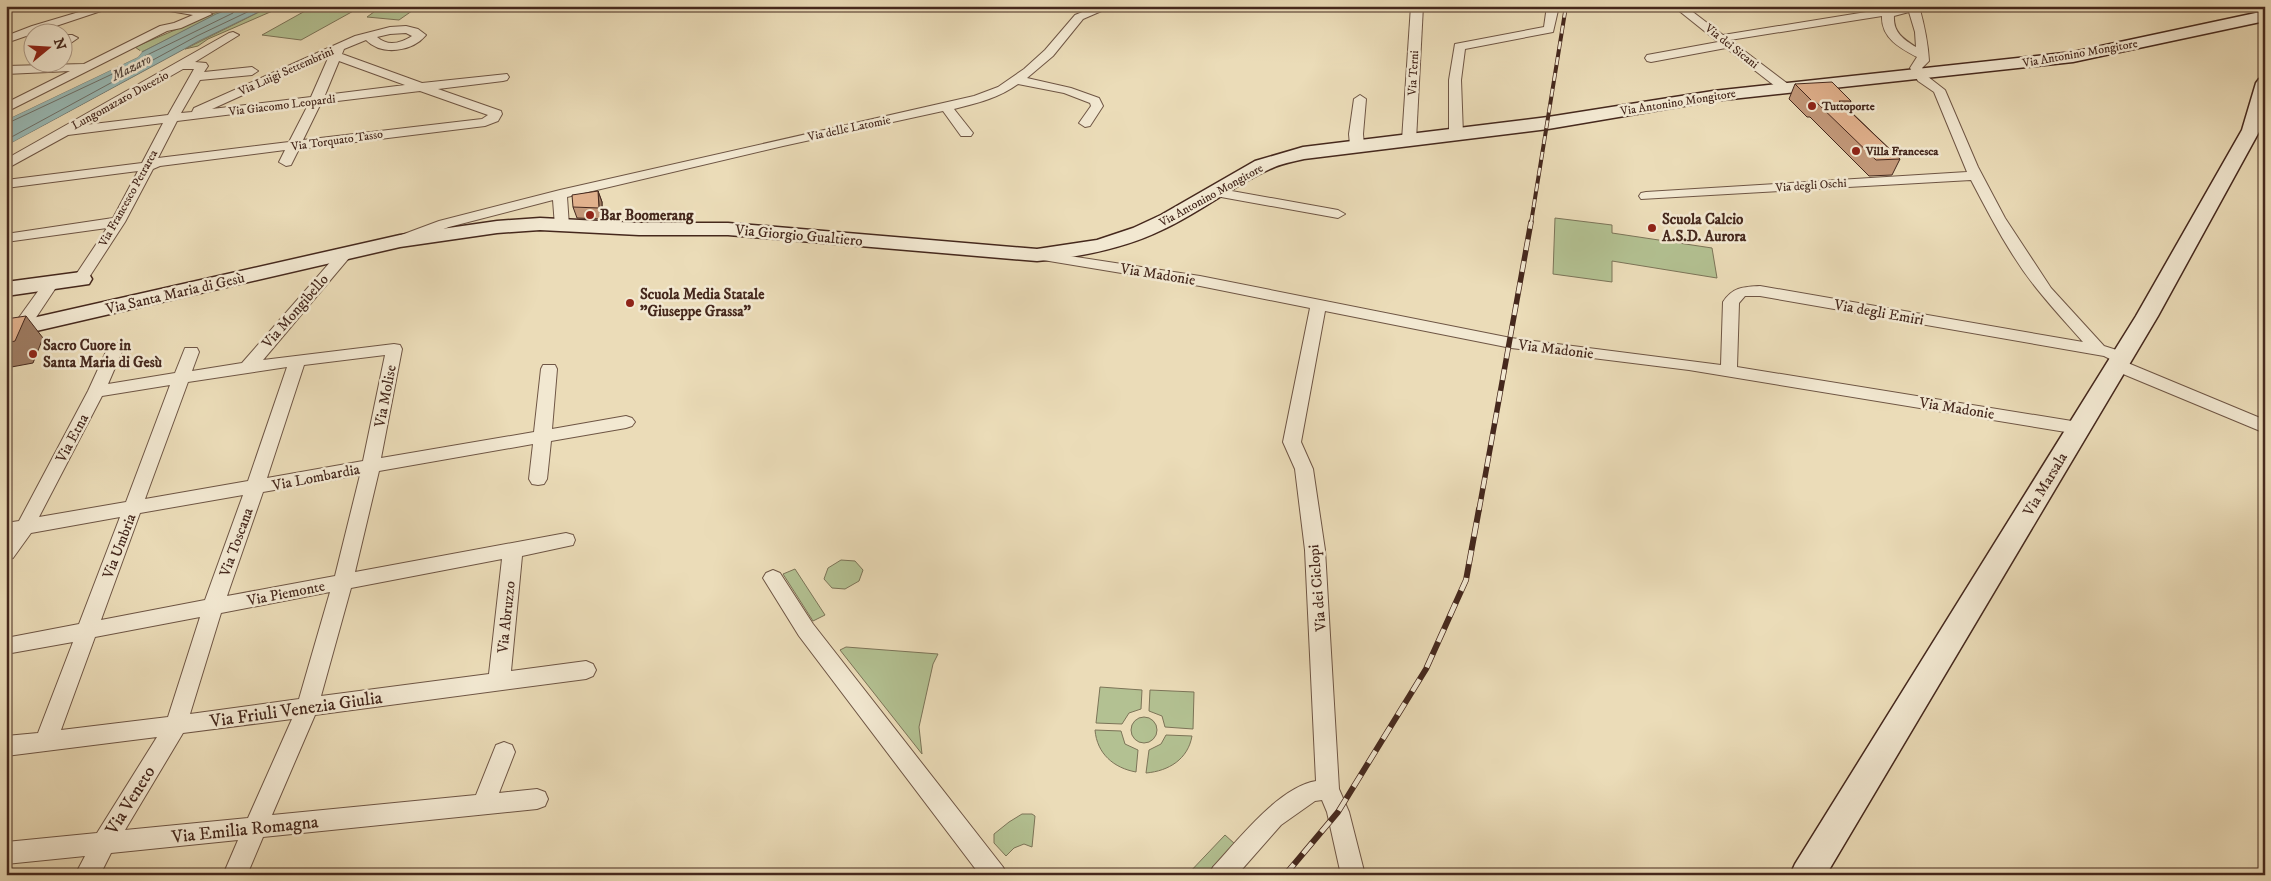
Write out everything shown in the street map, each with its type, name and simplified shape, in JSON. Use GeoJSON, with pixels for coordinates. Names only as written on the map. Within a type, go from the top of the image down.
{"type":"FeatureCollection","features":[{"type":"Feature","properties":{"kind":"street"},"geometry":{"type":"LineString","coordinates":[[53,22],[80,6]]}},
{"type":"Feature","properties":{"kind":"street"},"geometry":{"type":"LineString","coordinates":[[67,22],[111,6]]}},
{"type":"Feature","properties":{"kind":"street"},"geometry":{"type":"LineString","coordinates":[[6,108],[164,28],[176,26],[206,14],[158,6]]}},
{"type":"Feature","properties":{"kind":"street","name":"Via delle Latomie"},"geometry":{"type":"LineString","coordinates":[[400,241],[444,224],[560,194],[783,142],[947,108],[994,93],[1016,80],[1049,53],[1072,23],[1079,17],[1093,8],[1108,6]]}},
{"type":"Feature","properties":{"kind":"street","name":"Via Terni"},"geometry":{"type":"LineString","coordinates":[[1409,140],[1417,6]]}},
{"type":"Feature","properties":{"kind":"street"},"geometry":{"type":"LineString","coordinates":[[1456,135],[1455,80],[1459,46],[1549,30],[1553,6]]}},
{"type":"Feature","properties":{"kind":"street","name":"Via dei Sicani"},"geometry":{"type":"LineString","coordinates":[[1678,6],[1784,87]]}},
{"type":"Feature","properties":{"kind":"street"},"geometry":{"type":"LineString","coordinates":[[1651,58],[1726,41],[1913,7],[1920,32],[1922,64]]}},
{"type":"Feature","properties":{"kind":"street"},"geometry":{"type":"LineString","coordinates":[[1897,10],[1888,14],[1887,22],[1890,31],[1894,38],[1922,64]]}},
{"type":"Feature","properties":{"kind":"street","name":"Via Antonino Mongitore"},"geometry":{"type":"LineString","coordinates":[[1037,255],[1078,251],[1110,244],[1157,225],[1264,165],[1303,153],[1603,115],[1640,106],[1784,87],[1922,64],[1938,81],[2073,56],[2265,16]]}},
{"type":"Feature","properties":{"kind":"street","name":"Via Luigi Settembrini"},"geometry":{"type":"LineString","coordinates":[[171,120],[196,112],[373,34]]}},
{"type":"Feature","properties":{"kind":"street","name":"Lungomazaro Ducezio"},"geometry":{"type":"LineString","coordinates":[[6,165],[233,35]]}},
{"type":"Feature","properties":{"kind":"street"},"geometry":{"type":"LineString","coordinates":[[7,40],[22,37]]}},
{"type":"Feature","properties":{"kind":"street"},"geometry":{"type":"LineString","coordinates":[[286,162],[316,101],[337,51]]}},
{"type":"Feature","properties":{"kind":"street","name":"Via Torquato Tasso"},"geometry":{"type":"LineString","coordinates":[[6,184],[147,166],[158,162],[485,122],[496,114],[423,87],[337,51]]}},
{"type":"Feature","properties":{"kind":"street"},"geometry":{"type":"LineString","coordinates":[[183,65],[202,66],[196,77]]}},
{"type":"Feature","properties":{"kind":"street"},"geometry":{"type":"LineString","coordinates":[[72,67],[87,67]]}},
{"type":"Feature","properties":{"kind":"street"},"geometry":{"type":"LineString","coordinates":[[6,70],[22,68]]}},
{"type":"Feature","properties":{"kind":"street"},"geometry":{"type":"LineString","coordinates":[[196,77],[252,71]]}},
{"type":"Feature","properties":{"kind":"street","name":"Via Francesco Petrarca"},"geometry":{"type":"LineString","coordinates":[[60,318],[81,279],[118,222],[171,120],[196,77]]}},
{"type":"Feature","properties":{"kind":"street","name":"Via Giacomo Leopardi"},"geometry":{"type":"LineString","coordinates":[[62,132],[171,120],[503,77]]}},
{"type":"Feature","properties":{"kind":"street"},"geometry":{"type":"LineString","coordinates":[[1016,80],[1068,90],[1085,95],[1095,101],[1097,106],[1085,123]]}},
{"type":"Feature","properties":{"kind":"street"},"geometry":{"type":"LineString","coordinates":[[1938,81],[1976,176],[2024,261],[2046,291],[2112,357],[2265,427]]}},
{"type":"Feature","properties":{"kind":"street","name":"Via Marsala"},"geometry":{"type":"LineString","coordinates":[[1807,875],[1955,634],[2078,428],[2112,357],[2146,316],[2258,130],[2265,83]]}},
{"type":"Feature","properties":{"kind":"street"},"geometry":{"type":"LineString","coordinates":[[1357,145],[1356,134],[1360,99]]}},
{"type":"Feature","properties":{"kind":"street"},"geometry":{"type":"LineString","coordinates":[[947,108],[966,133]]}},
{"type":"Feature","properties":{"kind":"street","name":"Via degli Oschi"},"geometry":{"type":"LineString","coordinates":[[1646,196],[1976,176]]}},
{"type":"Feature","properties":{"kind":"street"},"geometry":{"type":"LineString","coordinates":[[1215,192],[1338,214]]}},
{"type":"Feature","properties":{"kind":"street"},"geometry":{"type":"LineString","coordinates":[[560,194],[562,226]]}},
{"type":"Feature","properties":{"kind":"street"},"geometry":{"type":"LineString","coordinates":[[6,238],[118,222]]}},
{"type":"Feature","properties":{"kind":"street","name":"Via Giorgio Gualtiero"},"geometry":{"type":"LineString","coordinates":[[400,241],[497,227],[540,224],[640,229],[728,229],[1037,255]]}},
{"type":"Feature","properties":{"kind":"street","name":"Via Santa Maria di Gesù"},"geometry":{"type":"LineString","coordinates":[[14,329],[400,241]]}},
{"type":"Feature","properties":{"kind":"street","name":"Via Mongibello"},"geometry":{"type":"LineString","coordinates":[[247,368],[344,255]]}},
{"type":"Feature","properties":{"kind":"street","name":"Via Madonie"},"geometry":{"type":"LineString","coordinates":[[1037,255],[1200,281],[1511,343],[1729,372],[2078,428]]}},
{"type":"Feature","properties":{"kind":"street"},"geometry":{"type":"LineString","coordinates":[[6,290],[81,279]]}},
{"type":"Feature","properties":{"kind":"street"},"geometry":{"type":"LineString","coordinates":[[14,329],[51,283]]}},
{"type":"Feature","properties":{"kind":"street","name":"Via degli Emiri"},"geometry":{"type":"LineString","coordinates":[[1729,372],[1731,302],[1741,292],[1760,291],[2112,357]]}},
{"type":"Feature","properties":{"kind":"street","name":"Via dei Ciclopi"},"geometry":{"type":"LineString","coordinates":[[1319,304],[1292,442],[1304,469],[1315,550],[1328,789],[1338,812],[1353,875]]}},
{"type":"Feature","properties":{"kind":"street","name":"Via Etna"},"geometry":{"type":"LineString","coordinates":[[6,553],[16,529],[96,391],[116,347]]}},
{"type":"Feature","properties":{"kind":"street","name":"Via Molise"},"geometry":{"type":"LineString","coordinates":[[96,391],[297,360],[394,349],[371,466],[308,706],[235,875]]}},
{"type":"Feature","properties":{"kind":"street","name":"Via Umbria"},"geometry":{"type":"LineString","coordinates":[[46,740],[191,352]]}},
{"type":"Feature","properties":{"kind":"street","name":"Via Toscana"},"geometry":{"type":"LineString","coordinates":[[176,725],[213,607],[297,360]]}},
{"type":"Feature","properties":{"kind":"street"},"geometry":{"type":"LineString","coordinates":[[538,479],[549,370]]}},
{"type":"Feature","properties":{"kind":"street","name":"Via Lombardia"},"geometry":{"type":"LineString","coordinates":[[16,529],[626,422]]}},
{"type":"Feature","properties":{"kind":"street","name":"Via Piemonte"},"geometry":{"type":"LineString","coordinates":[[6,646],[566,540]]}},
{"type":"Feature","properties":{"kind":"street","name":"Via Abruzzo"},"geometry":{"type":"LineString","coordinates":[[499,683],[513,550]]}},
{"type":"Feature","properties":{"kind":"street"},"geometry":{"type":"LineString","coordinates":[[773,578],[806,630],[995,875]]}},
{"type":"Feature","properties":{"kind":"street","name":"Via Friuli Venezia Giulia"},"geometry":{"type":"LineString","coordinates":[[6,746],[499,683],[586,670]]}},
{"type":"Feature","properties":{"kind":"street","name":"Via Veneto"},"geometry":{"type":"LineString","coordinates":[[87,875],[103,845],[176,725]]}},
{"type":"Feature","properties":{"kind":"street"},"geometry":{"type":"LineString","coordinates":[[483,805],[504,752]]}},
{"type":"Feature","properties":{"kind":"street"},"geometry":{"type":"LineString","coordinates":[[1221,875],[1273,818],[1310,792],[1328,789]]}},
{"type":"Feature","properties":{"kind":"street","name":"Via Emilia Romagna"},"geometry":{"type":"LineString","coordinates":[[6,853],[103,845],[537,799]]}},
{"type":"Feature","properties":{"kind":"green space"},"geometry":{"type":"Polygon","coordinates":[[[271,6],[284,6],[208,39],[198,46],[185,49],[271,6]]]}},
{"type":"Feature","properties":{"kind":"green space"},"geometry":{"type":"Polygon","coordinates":[[[314,6],[357,9],[301,40],[262,35],[314,6]]]}},
{"type":"Feature","properties":{"kind":"green space"},"geometry":{"type":"Polygon","coordinates":[[[382,6],[419,6],[399,20],[367,17],[382,6]]]}},
{"type":"Feature","properties":{"kind":"green space"},"geometry":{"type":"Polygon","coordinates":[[[222,10],[227,10],[142,52],[135,47],[222,10]]]}},
{"type":"Feature","properties":{"kind":"green space"},"geometry":{"type":"Polygon","coordinates":[[[1555,218],[1612,225],[1612,233],[1712,248],[1717,278],[1612,261],[1612,282],[1553,274],[1555,218]]]}},
{"type":"Feature","properties":{"kind":"green space"},"geometry":{"type":"Polygon","coordinates":[[[841,560],[855,561],[863,570],[859,581],[845,589],[832,588],[824,579],[828,568],[841,560]]]}},
{"type":"Feature","properties":{"kind":"green space"},"geometry":{"type":"Polygon","coordinates":[[[795,569],[825,615],[813,621],[783,574],[795,569]]]}},
{"type":"Feature","properties":{"kind":"green space"},"geometry":{"type":"Polygon","coordinates":[[[846,647],[938,654],[933,664],[919,727],[922,754],[840,650],[846,647]]]}},
{"type":"Feature","properties":{"kind":"green space"},"geometry":{"type":"Polygon","coordinates":[[[1100,687],[1142,690],[1141,709],[1129,713],[1122,724],[1096,723],[1100,687]]]}},
{"type":"Feature","properties":{"kind":"green space"},"geometry":{"type":"Polygon","coordinates":[[[1150,690],[1194,692],[1193,729],[1165,727],[1162,716],[1149,711],[1150,690]]]}},
{"type":"Feature","properties":{"kind":"green space"},"geometry":{"type":"Polygon","coordinates":[[[1144,717],[1153,721],[1157,730],[1153,739],[1144,743],[1135,739],[1131,730],[1135,721],[1144,717]]]}},
{"type":"Feature","properties":{"kind":"green space"},"geometry":{"type":"Polygon","coordinates":[[[1095,730],[1121,731],[1125,744],[1138,750],[1136,772],[1114,763],[1103,753],[1096,739],[1095,730]]]}},
{"type":"Feature","properties":{"kind":"green space"},"geometry":{"type":"Polygon","coordinates":[[[1166,735],[1192,736],[1186,751],[1176,762],[1162,770],[1146,773],[1149,750],[1161,744],[1166,735]]]}},
{"type":"Feature","properties":{"kind":"green space"},"geometry":{"type":"Polygon","coordinates":[[[1022,814],[1032,814],[1035,816],[1032,847],[1024,844],[1014,848],[1006,856],[994,843],[994,834],[1022,814]]]}},
{"type":"Feature","properties":{"kind":"green space"},"geometry":{"type":"Polygon","coordinates":[[[1225,835],[1235,844],[1205,875],[1187,875],[1225,835]]]}},
{"type":"Feature","properties":{"kind":"water","name":"Mazaro"},"geometry":{"type":"Polygon","coordinates":[[[237,6],[271,6],[199,41],[6,146],[6,120],[138,57],[142,52],[216,14],[237,6]]]}},
{"type":"Feature","properties":{"kind":"pier"},"geometry":{"type":"Polygon","coordinates":[[[141,50],[142,52],[138,57],[6,120],[6,117],[136,55],[141,50]]]}},
{"type":"Feature","properties":{"kind":"pier"},"geometry":{"type":"Polygon","coordinates":[[[159,64],[163,64],[6,148],[6,146],[159,64]]]}},
{"type":"Feature","properties":{"kind":"building"},"geometry":{"type":"Polygon","coordinates":[[[1832,82],[1851,101],[1839,101],[1900,159],[1876,160],[1795,84],[1832,82]]]}},
{"type":"Feature","properties":{"kind":"building"},"geometry":{"type":"Polygon","coordinates":[[[598,191],[599,208],[573,207],[572,195],[598,191]]]}},
{"type":"Feature","properties":{"kind":"building"},"geometry":{"type":"Polygon","coordinates":[[[26,316],[15,341],[6,343],[6,319],[26,316]]]}},
{"type":"Feature","properties":{"kind":"railway"},"geometry":{"type":"LineString","coordinates":[[1531,223],[1566,6]]}},
{"type":"Feature","properties":{"kind":"railway"},"geometry":{"type":"LineString","coordinates":[[1479,510],[1531,222]]}},
{"type":"Feature","properties":{"kind":"railway"},"geometry":{"type":"LineString","coordinates":[[1285,875],[1338,812],[1426,669],[1466,580],[1479,509]]}},
{"type":"Feature","properties":{"kind":"place","name":"Tuttoporte"},"geometry":{"type":"Point","coordinates":[1812,106]}},
{"type":"Feature","properties":{"kind":"place","name":"Villa Francesca"},"geometry":{"type":"Point","coordinates":[1856,151]}},
{"type":"Feature","properties":{"kind":"place","name":"Bar Boomerang"},"geometry":{"type":"Point","coordinates":[590,215]}},
{"type":"Feature","properties":{"kind":"place","name":"Scuola Calcio A.S.D. Aurora"},"geometry":{"type":"Point","coordinates":[1652,228]}},
{"type":"Feature","properties":{"kind":"place","name":"Scuola Media Statale \"Giuseppe Grassa\""},"geometry":{"type":"Point","coordinates":[630,303]}},
{"type":"Feature","properties":{"kind":"place","name":"Sacro Cuore in Santa Maria di Gesù"},"geometry":{"type":"Point","coordinates":[33,354]}}]}
